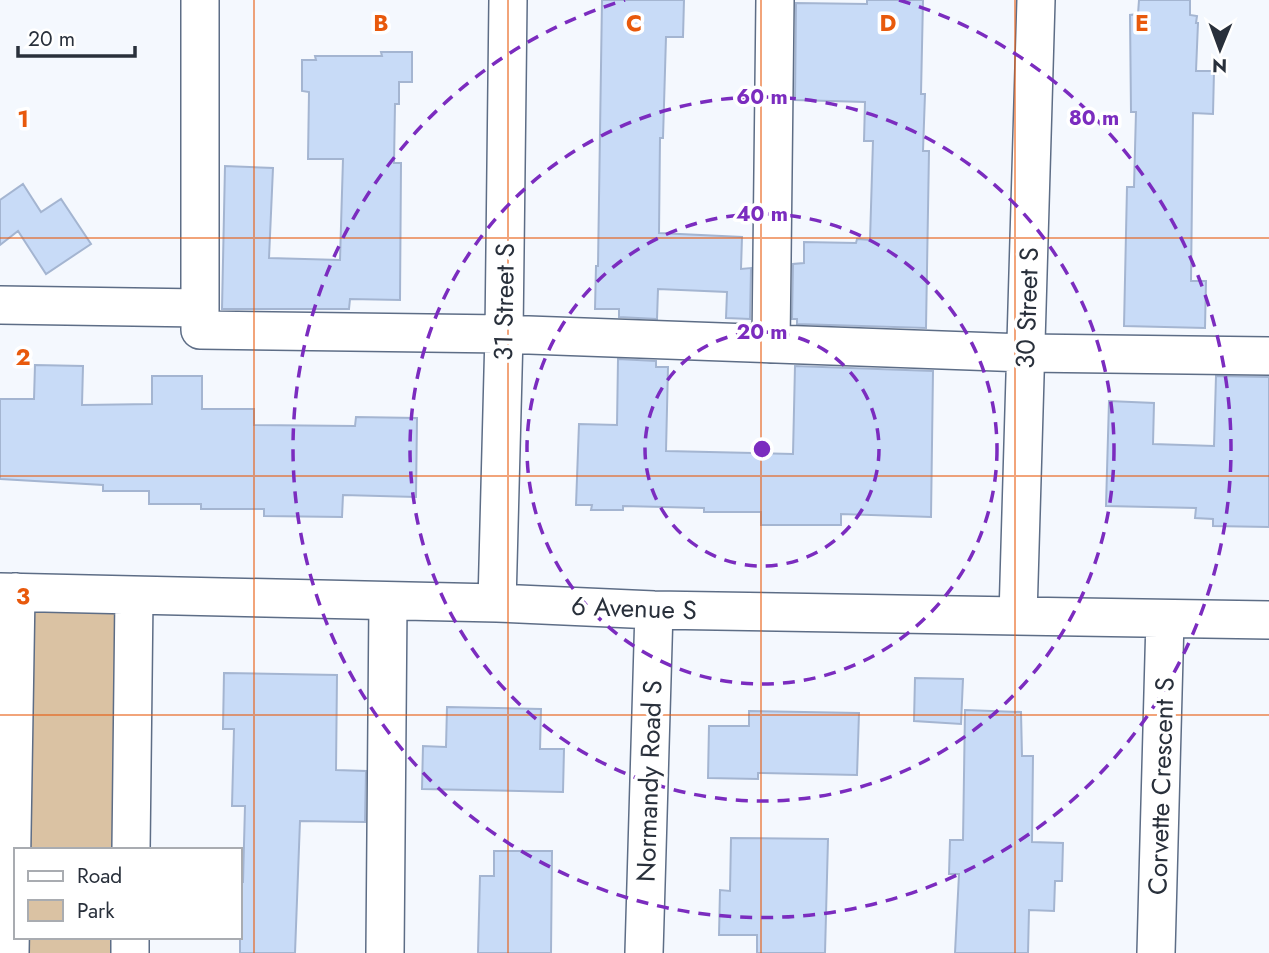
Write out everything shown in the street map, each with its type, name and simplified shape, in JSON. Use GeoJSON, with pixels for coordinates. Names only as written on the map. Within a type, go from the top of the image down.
{"type":"FeatureCollection","features":[{"type":"Feature","properties":{"kind":"street"},"geometry":{"type":"LineString","coordinates":[[200,0],[200,330],[504,334],[1026,353],[1269,356]]}},
{"type":"Feature","properties":{"kind":"street","name":"31 Street S"},"geometry":{"type":"LineString","coordinates":[[498,603],[508,0]]}},
{"type":"Feature","properties":{"kind":"street"},"geometry":{"type":"LineString","coordinates":[[771,344],[775,0]]}},
{"type":"Feature","properties":{"kind":"street","name":"30 Street S"},"geometry":{"type":"LineString","coordinates":[[1018,616],[1036,0]]}},
{"type":"Feature","properties":{"kind":"street"},"geometry":{"type":"LineString","coordinates":[[0,304],[200,308]]}},
{"type":"Feature","properties":{"kind":"street"},"geometry":{"type":"LineString","coordinates":[[8,592],[10,953]]}},
{"type":"Feature","properties":{"kind":"street","name":"6 Avenue S"},"geometry":{"type":"LineString","coordinates":[[8,592],[498,603],[654,610],[1269,620]]}},
{"type":"Feature","properties":{"kind":"street"},"geometry":{"type":"LineString","coordinates":[[131,848],[134,596]]}},
{"type":"Feature","properties":{"kind":"street"},"geometry":{"type":"LineString","coordinates":[[385,953],[388,602]]}},
{"type":"Feature","properties":{"kind":"street","name":"Normandy Road S"},"geometry":{"type":"LineString","coordinates":[[645,953],[654,610]]}},
{"type":"Feature","properties":{"kind":"street","name":"Corvette Crescent S"},"geometry":{"type":"LineString","coordinates":[[1156,953],[1165,619]]}},
{"type":"Feature","properties":{"kind":"green space"},"geometry":{"type":"Polygon","coordinates":[[[16,592],[134,596],[131,848],[14,848],[14,939],[130,939],[130,953],[10,953],[16,592]]]}},
{"type":"Feature","properties":{"kind":"building"},"geometry":{"type":"Polygon","coordinates":[[[602,0],[684,0],[683,37],[666,37],[663,138],[660,138],[659,233],[742,237],[741,269],[751,268],[750,319],[726,318],[727,292],[658,289],[657,319],[619,317],[619,309],[595,309],[602,0]]]}},
{"type":"Feature","properties":{"kind":"building"},"geometry":{"type":"Polygon","coordinates":[[[867,0],[923,0],[923,151],[929,151],[926,328],[797,324],[797,319],[792,319],[793,264],[804,263],[804,242],[856,243],[857,239],[870,240],[873,141],[864,141],[865,102],[795,100],[796,3],[867,4],[867,0]]]}},
{"type":"Feature","properties":{"kind":"building"},"geometry":{"type":"Polygon","coordinates":[[[1139,0],[1190,0],[1190,15],[1197,16],[1198,23],[1196,71],[1214,71],[1213,114],[1193,113],[1191,281],[1206,281],[1205,328],[1124,326],[1127,187],[1134,187],[1136,112],[1131,112],[1130,15],[1138,14],[1139,0]]]}},
{"type":"Feature","properties":{"kind":"building"},"geometry":{"type":"Polygon","coordinates":[[[381,52],[412,52],[412,82],[399,82],[399,104],[395,104],[394,163],[401,163],[400,300],[350,299],[349,309],[222,309],[225,166],[273,168],[269,258],[340,260],[343,159],[308,159],[309,92],[302,91],[302,60],[316,60],[315,56],[382,56],[381,52]]]}},
{"type":"Feature","properties":{"kind":"building"},"geometry":{"type":"Polygon","coordinates":[[[23,184],[41,212],[61,199],[91,244],[46,274],[18,231],[0,245],[0,200],[23,184]]]}},
{"type":"Feature","properties":{"kind":"building"},"geometry":{"type":"Polygon","coordinates":[[[618,359],[656,361],[656,367],[668,367],[666,451],[793,454],[795,366],[933,371],[931,517],[841,514],[841,525],[761,525],[761,512],[704,512],[704,508],[623,506],[623,510],[591,510],[592,505],[576,505],[579,424],[617,425],[618,359]]]}},
{"type":"Feature","properties":{"kind":"building"},"geometry":{"type":"Polygon","coordinates":[[[35,365],[83,366],[82,405],[152,404],[152,376],[202,376],[202,409],[254,409],[254,425],[355,426],[356,417],[417,418],[416,497],[343,495],[342,517],[264,516],[264,509],[201,509],[201,504],[149,504],[149,491],[103,491],[103,485],[0,479],[0,399],[34,399],[35,365]]]}},
{"type":"Feature","properties":{"kind":"building"},"geometry":{"type":"Polygon","coordinates":[[[1216,376],[1269,377],[1269,527],[1213,526],[1213,519],[1195,518],[1196,508],[1106,506],[1109,401],[1154,403],[1153,444],[1214,446],[1216,376]]]}},
{"type":"Feature","properties":{"kind":"building"},"geometry":{"type":"Polygon","coordinates":[[[224,673],[337,675],[336,770],[366,771],[365,822],[300,821],[295,953],[240,953],[245,806],[232,806],[234,729],[223,729],[224,673]]]}},
{"type":"Feature","properties":{"kind":"building"},"geometry":{"type":"Polygon","coordinates":[[[915,678],[963,679],[961,724],[914,721],[915,678]]]}},
{"type":"Feature","properties":{"kind":"building"},"geometry":{"type":"Polygon","coordinates":[[[447,707],[541,709],[540,749],[564,749],[563,792],[422,789],[423,746],[446,747],[447,707]]]}},
{"type":"Feature","properties":{"kind":"building"},"geometry":{"type":"Polygon","coordinates":[[[965,710],[1021,712],[1022,756],[1033,756],[1032,842],[1063,843],[1062,881],[1055,881],[1054,911],[1029,910],[1028,953],[955,953],[959,874],[949,874],[950,840],[963,840],[965,710]]]}},
{"type":"Feature","properties":{"kind":"building"},"geometry":{"type":"Polygon","coordinates":[[[749,711],[859,713],[857,775],[758,773],[758,779],[708,778],[709,726],[749,726],[749,711]]]}},
{"type":"Feature","properties":{"kind":"building"},"geometry":{"type":"Polygon","coordinates":[[[731,838],[828,839],[825,953],[757,953],[757,935],[719,935],[720,890],[730,891],[731,838]]]}},
{"type":"Feature","properties":{"kind":"building"},"geometry":{"type":"Polygon","coordinates":[[[494,851],[552,851],[551,953],[478,953],[480,876],[494,876],[494,851]]]}}]}
